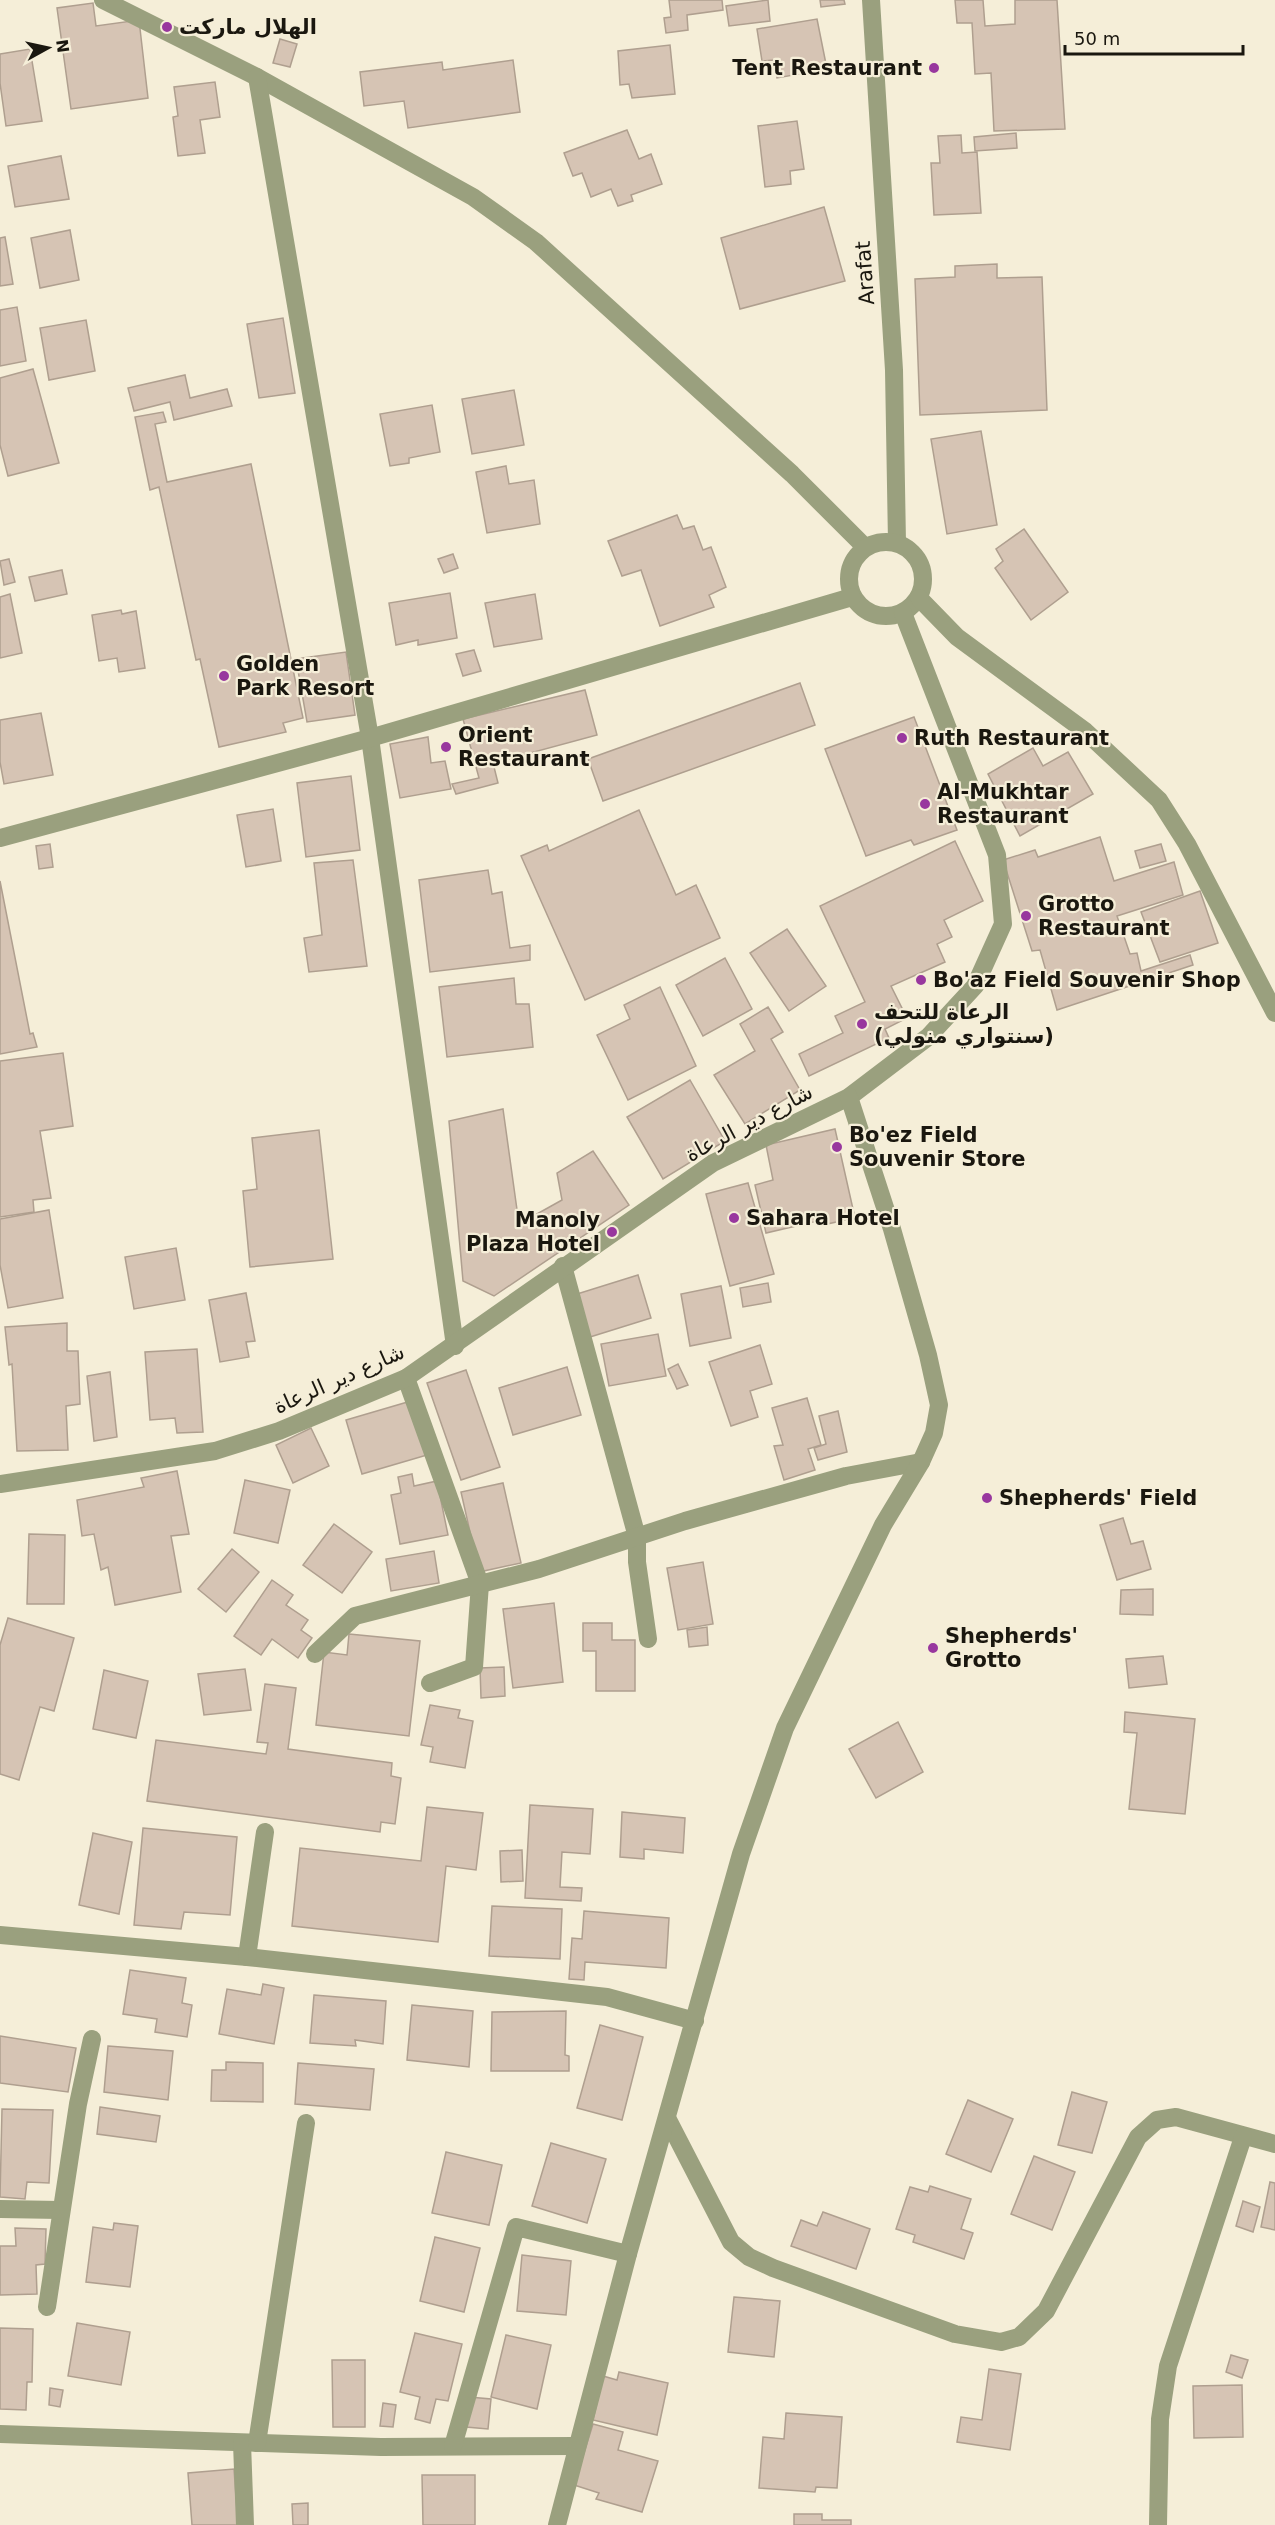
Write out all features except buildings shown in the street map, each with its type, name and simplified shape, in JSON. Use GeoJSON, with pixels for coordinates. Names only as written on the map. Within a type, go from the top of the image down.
{"type":"FeatureCollection","features":[{"type":"Feature","properties":{"kind":"street"},"geometry":{"type":"LineString","coordinates":[[103,0],[257,77],[473,197],[536,242],[792,474],[865,548]]}},
{"type":"Feature","properties":{"kind":"street","name":"Arafat"},"geometry":{"type":"LineString","coordinates":[[871,0],[894,370],[897,543]]}},
{"type":"Feature","properties":{"kind":"street"},"geometry":{"type":"LineString","coordinates":[[257,77],[370,738],[454,1346]]}},
{"type":"Feature","properties":{"kind":"street"},"geometry":{"type":"LineString","coordinates":[[880,542],[897,543],[916,556],[923,574],[919,598],[903,613],[888,617],[866,611],[852,597],[848,583],[852,562],[865,548],[880,542]]}},
{"type":"Feature","properties":{"kind":"street"},"geometry":{"type":"LineString","coordinates":[[0,838],[370,738],[852,597]]}},
{"type":"Feature","properties":{"kind":"street"},"geometry":{"type":"LineString","coordinates":[[919,598],[957,637],[1085,730],[1159,800],[1187,844],[1275,1013]]}},
{"type":"Feature","properties":{"kind":"street","name":"شارع دير الرعاة"},"geometry":{"type":"LineString","coordinates":[[0,1484],[215,1451],[279,1431],[406,1378],[713,1163],[849,1097],[928,1037],[975,986],[1003,924],[997,855],[903,613]]}},
{"type":"Feature","properties":{"kind":"street"},"geometry":{"type":"LineString","coordinates":[[557,2525],[628,2254],[741,1854],[785,1728],[883,1525],[921,1462],[934,1433],[939,1405],[908,1280],[849,1097]]}},
{"type":"Feature","properties":{"kind":"street"},"geometry":{"type":"LineString","coordinates":[[563,1266],[637,1537],[637,1562],[648,1639]]}},
{"type":"Feature","properties":{"kind":"street"},"geometry":{"type":"LineString","coordinates":[[406,1378],[480,1584],[474,1667],[430,1683]]}},
{"type":"Feature","properties":{"kind":"street"},"geometry":{"type":"LineString","coordinates":[[315,1654],[355,1616],[539,1569],[686,1521],[846,1476],[921,1462]]}},
{"type":"Feature","properties":{"kind":"street"},"geometry":{"type":"LineString","coordinates":[[247,1957],[265,1832]]}},
{"type":"Feature","properties":{"kind":"street"},"geometry":{"type":"LineString","coordinates":[[0,1935],[247,1957],[607,1997],[695,2021]]}},
{"type":"Feature","properties":{"kind":"street"},"geometry":{"type":"LineString","coordinates":[[47,2307],[78,2104],[93,2039]]}},
{"type":"Feature","properties":{"kind":"street"},"geometry":{"type":"LineString","coordinates":[[667,2118],[731,2242],[749,2257],[955,2334],[1001,2342],[1019,2337],[1046,2311],[1137,2137],[1157,2120],[1176,2117],[1275,2144]]}},
{"type":"Feature","properties":{"kind":"street"},"geometry":{"type":"LineString","coordinates":[[245,2525],[250,2443],[306,2122]]}},
{"type":"Feature","properties":{"kind":"street"},"geometry":{"type":"LineString","coordinates":[[1158,2525],[1160,2419],[1166,2376],[1243,2137]]}},
{"type":"Feature","properties":{"kind":"street"},"geometry":{"type":"LineString","coordinates":[[0,2209],[60,2210]]}},
{"type":"Feature","properties":{"kind":"street"},"geometry":{"type":"LineString","coordinates":[[453,2446],[516,2227],[628,2254]]}},
{"type":"Feature","properties":{"kind":"street"},"geometry":{"type":"LineString","coordinates":[[0,2434],[250,2443],[577,2446]]}},
{"type":"Feature","properties":{"kind":"place","name":"الهلال ماركت"},"geometry":{"type":"Point","coordinates":[167,27]}},
{"type":"Feature","properties":{"kind":"place","name":"Tent Restaurant"},"geometry":{"type":"Point","coordinates":[934,68]}},
{"type":"Feature","properties":{"kind":"place","name":"Golden Park Resort"},"geometry":{"type":"Point","coordinates":[224,676]}},
{"type":"Feature","properties":{"kind":"place","name":"Ruth Restaurant"},"geometry":{"type":"Point","coordinates":[902,738]}},
{"type":"Feature","properties":{"kind":"place","name":"Orient Restaurant"},"geometry":{"type":"Point","coordinates":[446,747]}},
{"type":"Feature","properties":{"kind":"place","name":"Al-Mukhtar Restaurant"},"geometry":{"type":"Point","coordinates":[925,804]}},
{"type":"Feature","properties":{"kind":"place","name":"Grotto Restaurant"},"geometry":{"type":"Point","coordinates":[1026,916]}},
{"type":"Feature","properties":{"kind":"place","name":"Bo'az Field Souvenir Shop"},"geometry":{"type":"Point","coordinates":[921,980]}},
{"type":"Feature","properties":{"kind":"place","name":"الرعاة للتحف (سنتواري منولي)"},"geometry":{"type":"Point","coordinates":[862,1024]}},
{"type":"Feature","properties":{"kind":"place","name":"Bo'ez Field Souvenir Store"},"geometry":{"type":"Point","coordinates":[837,1147]}},
{"type":"Feature","properties":{"kind":"place","name":"Sahara Hotel"},"geometry":{"type":"Point","coordinates":[734,1218]}},
{"type":"Feature","properties":{"kind":"place","name":"Manoly Plaza Hotel"},"geometry":{"type":"Point","coordinates":[612,1232]}},
{"type":"Feature","properties":{"kind":"place","name":"Shepherds' Field"},"geometry":{"type":"Point","coordinates":[987,1498]}},
{"type":"Feature","properties":{"kind":"place","name":"Shepherds' Grotto"},"geometry":{"type":"Point","coordinates":[933,1648]}}]}
